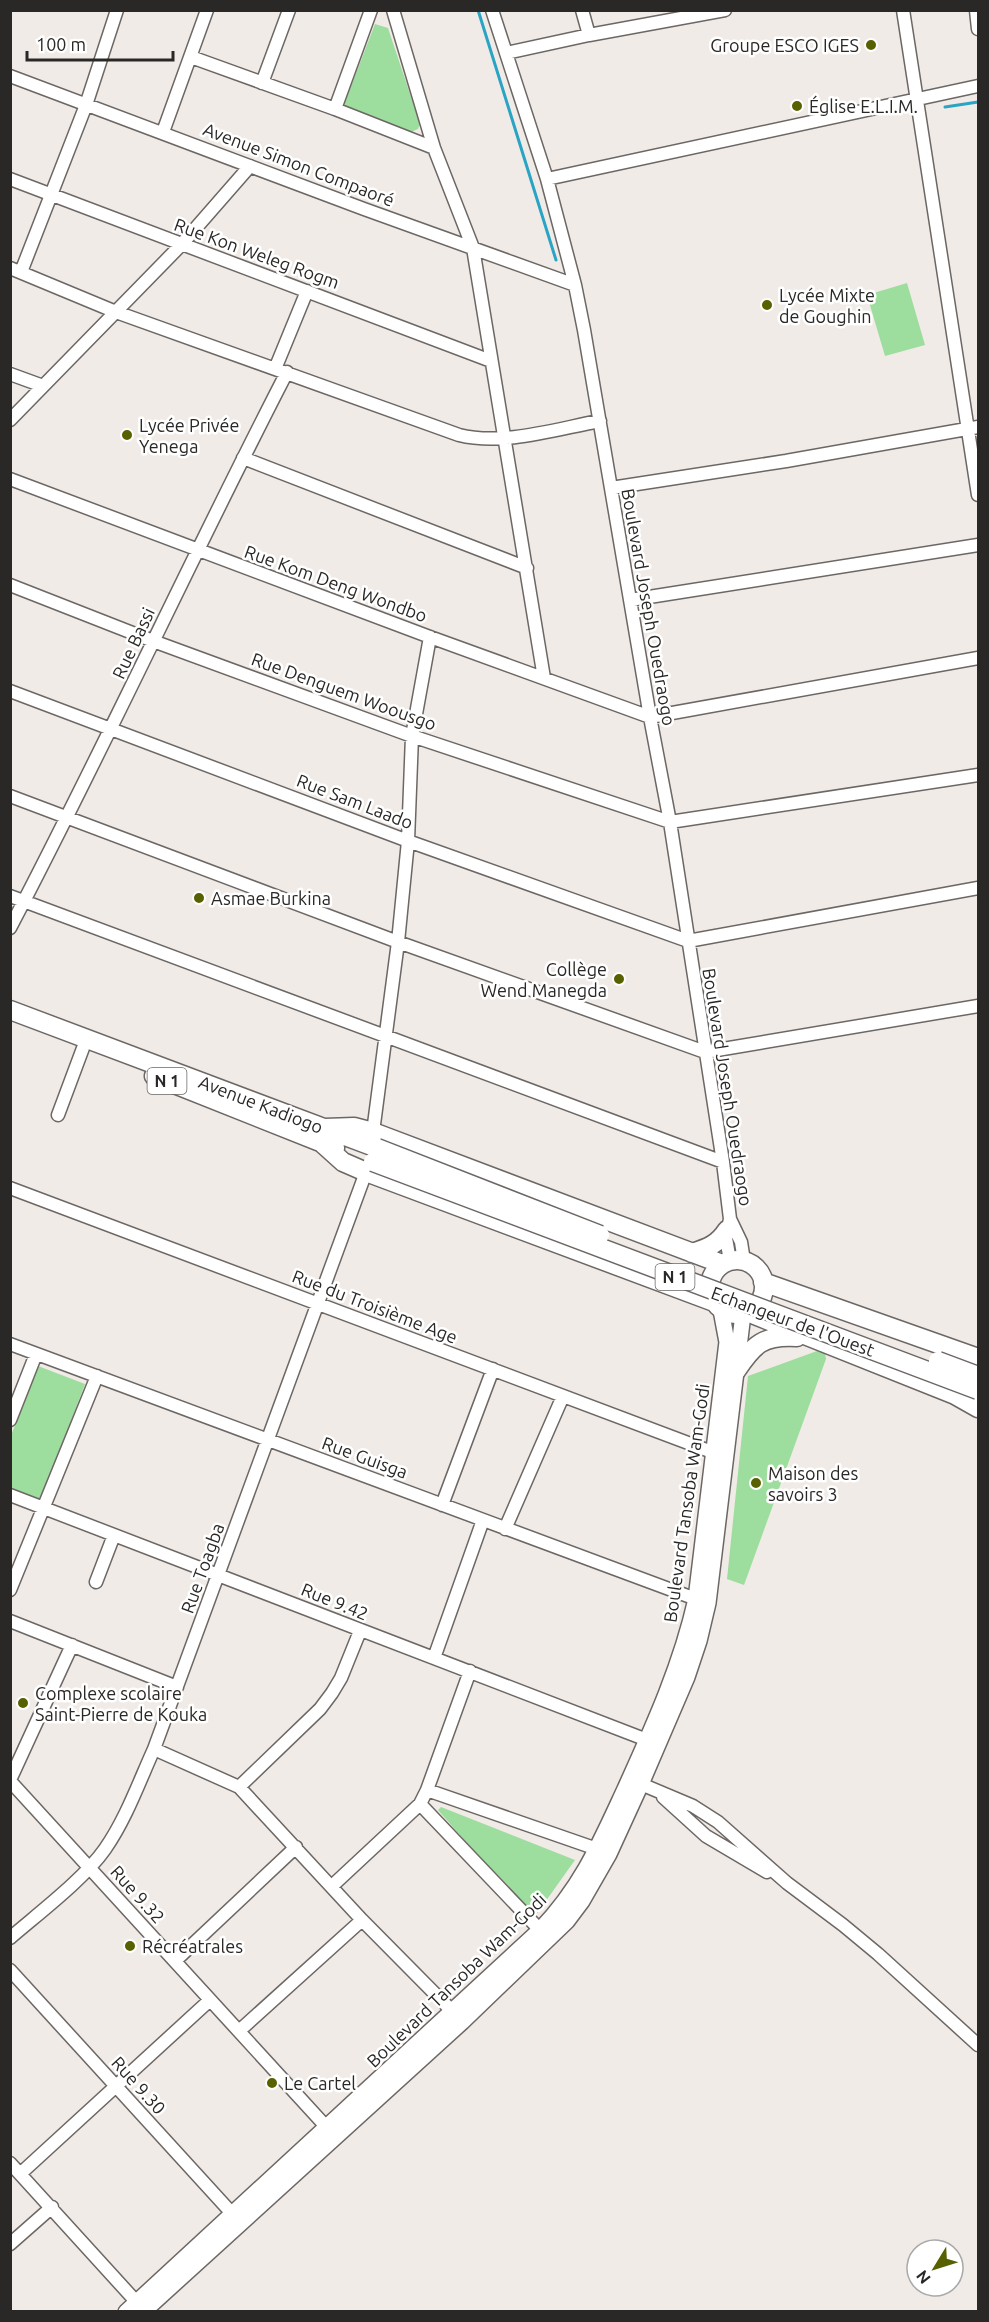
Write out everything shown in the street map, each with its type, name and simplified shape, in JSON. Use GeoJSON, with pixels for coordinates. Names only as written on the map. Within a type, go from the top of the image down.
{"type":"FeatureCollection","features":[{"type":"Feature","properties":{"kind":"highway","name":"Avenue Kadiogo"},"geometry":{"type":"LineString","coordinates":[[10,1010],[324,1136]]}},
{"type":"Feature","properties":{"kind":"highway","name":"Avenue Kadiogo"},"geometry":{"type":"LineString","coordinates":[[10,1018],[28,1023],[83,1048],[372,1154]]}},
{"type":"Feature","properties":{"kind":"highway","name":"N 1"},"geometry":{"type":"LineString","coordinates":[[324,1136],[354,1126],[372,1154],[732,1314],[745,1313],[810,1337],[954,1395],[978,1408]]}},
{"type":"Feature","properties":{"kind":"highway","name":"N 1"},"geometry":{"type":"LineString","coordinates":[[372,1154],[692,1253],[757,1269],[763,1282],[978,1358]]}},
{"type":"Feature","properties":{"kind":"highway","name":"Echangeur de l'Ouest"},"geometry":{"type":"LineString","coordinates":[[372,1154],[978,1376]]}},
{"type":"Feature","properties":{"kind":"highway","name":"Echangeur de l'Ouest"},"geometry":{"type":"LineString","coordinates":[[372,1154],[978,1390]]}},
{"type":"Feature","properties":{"kind":"highway"},"geometry":{"type":"LineString","coordinates":[[692,1253],[713,1246],[720,1240],[728,1224]]}},
{"type":"Feature","properties":{"kind":"highway","name":"N 1"},"geometry":{"type":"LineString","coordinates":[[718,1306],[710,1294],[711,1277],[732,1262]]}},
{"type":"Feature","properties":{"kind":"highway"},"geometry":{"type":"LineString","coordinates":[[745,1313],[755,1308],[761,1300],[763,1282]]}},
{"type":"Feature","properties":{"kind":"highway"},"geometry":{"type":"LineString","coordinates":[[736,1371],[756,1344],[777,1335],[810,1337]]}},
{"type":"Feature","properties":{"kind":"main road","name":"Boulevard Tansoba Wam-Godi"},"geometry":{"type":"LineString","coordinates":[[137,2309],[332,2132],[462,2022],[567,1921],[582,1901],[609,1854],[641,1784],[687,1677],[699,1641],[720,1455],[726,1342],[718,1306]]}},
{"type":"Feature","properties":{"kind":"main road"},"geometry":{"type":"LineString","coordinates":[[720,1455],[745,1313]]}},
{"type":"Feature","properties":{"kind":"main road","name":"Boulevard Tansoba Wam-Godi"},"geometry":{"type":"LineString","coordinates":[[332,2132],[540,1930],[572,1893],[597,1849],[647,1740],[702,1601]]}},
{"type":"Feature","properties":{"kind":"street"},"geometry":{"type":"LineString","coordinates":[[163,132],[207,10]]}},
{"type":"Feature","properties":{"kind":"street"},"geometry":{"type":"LineString","coordinates":[[262,83],[289,10]]}},
{"type":"Feature","properties":{"kind":"street"},"geometry":{"type":"LineString","coordinates":[[334,109],[371,10]]}},
{"type":"Feature","properties":{"kind":"street"},"geometry":{"type":"LineString","coordinates":[[393,10],[434,148],[473,248],[544,678]]}},
{"type":"Feature","properties":{"kind":"street","name":"Boulevard Joseph Ouedraogo"},"geometry":{"type":"LineString","coordinates":[[492,10],[547,179],[574,285],[670,822],[723,1162],[728,1224],[741,1242],[732,1262]]}},
{"type":"Feature","properties":{"kind":"street"},"geometry":{"type":"LineString","coordinates":[[582,10],[589,34]]}},
{"type":"Feature","properties":{"kind":"street"},"geometry":{"type":"LineString","coordinates":[[506,53],[589,34],[725,10]]}},
{"type":"Feature","properties":{"kind":"street"},"geometry":{"type":"LineString","coordinates":[[903,10],[973,428],[978,495]]}},
{"type":"Feature","properties":{"kind":"street"},"geometry":{"type":"LineString","coordinates":[[976,10],[978,29]]}},
{"type":"Feature","properties":{"kind":"street"},"geometry":{"type":"LineString","coordinates":[[114,12],[86,105],[16,270],[116,312],[459,435],[487,440],[504,439],[600,421]]}},
{"type":"Feature","properties":{"kind":"street"},"geometry":{"type":"LineString","coordinates":[[191,57],[434,148]]}},
{"type":"Feature","properties":{"kind":"street","name":"Avenue Simon Compaoré"},"geometry":{"type":"LineString","coordinates":[[10,76],[574,285]]}},
{"type":"Feature","properties":{"kind":"street"},"geometry":{"type":"LineString","coordinates":[[547,179],[978,87]]}},
{"type":"Feature","properties":{"kind":"street"},"geometry":{"type":"LineString","coordinates":[[10,420],[181,244],[250,166]]}},
{"type":"Feature","properties":{"kind":"street","name":"Rue Kon Weleg Rogm"},"geometry":{"type":"LineString","coordinates":[[10,179],[491,361]]}},
{"type":"Feature","properties":{"kind":"street","name":"Rue Bassi"},"geometry":{"type":"LineString","coordinates":[[10,928],[112,729],[196,550],[243,458],[281,371],[308,291]]}},
{"type":"Feature","properties":{"kind":"street"},"geometry":{"type":"LineString","coordinates":[[10,374],[43,386]]}},
{"type":"Feature","properties":{"kind":"street"},"geometry":{"type":"LineString","coordinates":[[610,488],[786,461],[973,428]]}},
{"type":"Feature","properties":{"kind":"street"},"geometry":{"type":"LineString","coordinates":[[243,458],[527,568]]}},
{"type":"Feature","properties":{"kind":"street","name":"Rue Kom Deng Wondbo"},"geometry":{"type":"LineString","coordinates":[[10,480],[650,717]]}},
{"type":"Feature","properties":{"kind":"street"},"geometry":{"type":"LineString","coordinates":[[630,600],[978,544]]}},
{"type":"Feature","properties":{"kind":"street","name":"Rue Denguem Woousgo"},"geometry":{"type":"LineString","coordinates":[[10,585],[153,641],[412,736],[670,822]]}},
{"type":"Feature","properties":{"kind":"street","name":"Rue Toagba"},"geometry":{"type":"LineString","coordinates":[[10,1938],[89,1867],[117,1831],[154,1749],[372,1154],[408,841],[412,736],[430,637]]}},
{"type":"Feature","properties":{"kind":"street"},"geometry":{"type":"LineString","coordinates":[[650,717],[978,658]]}},
{"type":"Feature","properties":{"kind":"street","name":"Rue Sam Laado"},"geometry":{"type":"LineString","coordinates":[[10,691],[408,841],[688,941]]}},
{"type":"Feature","properties":{"kind":"street"},"geometry":{"type":"LineString","coordinates":[[670,822],[978,775]]}},
{"type":"Feature","properties":{"kind":"street"},"geometry":{"type":"LineString","coordinates":[[10,796],[398,942],[705,1052],[978,1006]]}},
{"type":"Feature","properties":{"kind":"street"},"geometry":{"type":"LineString","coordinates":[[688,941],[978,888]]}},
{"type":"Feature","properties":{"kind":"street"},"geometry":{"type":"LineString","coordinates":[[10,896],[723,1162]]}},
{"type":"Feature","properties":{"kind":"street"},"geometry":{"type":"LineString","coordinates":[[58,1115],[83,1048]]}},
{"type":"Feature","properties":{"kind":"street","name":"Rue du Troisième Age"},"geometry":{"type":"LineString","coordinates":[[10,1188],[720,1455]]}},
{"type":"Feature","properties":{"kind":"street","name":"Rue Guisga"},"geometry":{"type":"LineString","coordinates":[[10,1344],[702,1601]]}},
{"type":"Feature","properties":{"kind":"street"},"geometry":{"type":"LineString","coordinates":[[10,1420],[36,1354]]}},
{"type":"Feature","properties":{"kind":"street"},"geometry":{"type":"LineString","coordinates":[[442,1505],[493,1370]]}},
{"type":"Feature","properties":{"kind":"street"},"geometry":{"type":"LineString","coordinates":[[10,1590],[97,1376]]}},
{"type":"Feature","properties":{"kind":"street"},"geometry":{"type":"LineString","coordinates":[[505,1528],[563,1396]]}},
{"type":"Feature","properties":{"kind":"street","name":"Rue 9.42"},"geometry":{"type":"LineString","coordinates":[[10,1495],[647,1740]]}},
{"type":"Feature","properties":{"kind":"street"},"geometry":{"type":"LineString","coordinates":[[434,1658],[483,1520]]}},
{"type":"Feature","properties":{"kind":"street"},"geometry":{"type":"LineString","coordinates":[[96,1582],[114,1535]]}},
{"type":"Feature","properties":{"kind":"street"},"geometry":{"type":"LineString","coordinates":[[10,1621],[177,1687]]}},
{"type":"Feature","properties":{"kind":"street"},"geometry":{"type":"LineString","coordinates":[[239,1786],[320,1709],[341,1678],[360,1631]]}},
{"type":"Feature","properties":{"kind":"street"},"geometry":{"type":"LineString","coordinates":[[10,1780],[72,1645]]}},
{"type":"Feature","properties":{"kind":"street"},"geometry":{"type":"LineString","coordinates":[[332,1886],[420,1804],[428,1790],[470,1671]]}},
{"type":"Feature","properties":{"kind":"street"},"geometry":{"type":"LineString","coordinates":[[154,1749],[239,1786],[362,1920],[453,2012]]}},
{"type":"Feature","properties":{"kind":"street","name":"Rue 9.32"},"geometry":{"type":"LineString","coordinates":[[10,1780],[332,2132]]}},
{"type":"Feature","properties":{"kind":"street"},"geometry":{"type":"LineString","coordinates":[[641,1784],[693,1806],[718,1822],[787,1883],[852,1932],[978,2045]]}},
{"type":"Feature","properties":{"kind":"street"},"geometry":{"type":"LineString","coordinates":[[428,1790],[597,1849]]}},
{"type":"Feature","properties":{"kind":"street"},"geometry":{"type":"LineString","coordinates":[[658,1792],[706,1836],[724,1849],[787,1883]]}},
{"type":"Feature","properties":{"kind":"street"},"geometry":{"type":"LineString","coordinates":[[420,1804],[540,1930]]}},
{"type":"Feature","properties":{"kind":"street"},"geometry":{"type":"LineString","coordinates":[[175,1961],[296,1847]]}},
{"type":"Feature","properties":{"kind":"street"},"geometry":{"type":"LineString","coordinates":[[239,2031],[362,1920]]}},
{"type":"Feature","properties":{"kind":"street","name":"Rue 9.30"},"geometry":{"type":"LineString","coordinates":[[10,1970],[237,2219]]}},
{"type":"Feature","properties":{"kind":"street"},"geometry":{"type":"LineString","coordinates":[[20,2174],[210,2000]]}},
{"type":"Feature","properties":{"kind":"street"},"geometry":{"type":"LineString","coordinates":[[10,2163],[52,2207],[137,2309]]}},
{"type":"Feature","properties":{"kind":"street"},"geometry":{"type":"LineString","coordinates":[[10,2244],[52,2207]]}},
{"type":"Feature","properties":{"kind":"green space"},"geometry":{"type":"Polygon","coordinates":[[[375,24],[388,28],[420,124],[418,129],[411,132],[343,107],[375,24]]]}},
{"type":"Feature","properties":{"kind":"green space"},"geometry":{"type":"Polygon","coordinates":[[[907,283],[925,345],[885,356],[867,295],[907,283]]]}},
{"type":"Feature","properties":{"kind":"green space"},"geometry":{"type":"Polygon","coordinates":[[[817,1351],[825,1353],[826,1359],[744,1585],[727,1579],[748,1376],[817,1351]]]}},
{"type":"Feature","properties":{"kind":"green space"},"geometry":{"type":"Polygon","coordinates":[[[38,1366],[85,1384],[41,1500],[11,1488],[10,1438],[38,1366]]]}},
{"type":"Feature","properties":{"kind":"green space"},"geometry":{"type":"Polygon","coordinates":[[[441,1807],[575,1860],[533,1919],[438,1810],[441,1807]]]}},
{"type":"Feature","properties":{"kind":"waterway"},"geometry":{"type":"LineString","coordinates":[[478,10],[556,260]]}},
{"type":"Feature","properties":{"kind":"waterway"},"geometry":{"type":"LineString","coordinates":[[945,107],[978,102]]}},
{"type":"Feature","properties":{"kind":"place","name":"Groupe ESCO IGES"},"geometry":{"type":"Point","coordinates":[871,45]}},
{"type":"Feature","properties":{"kind":"place","name":"Église E.L.I.M."},"geometry":{"type":"Point","coordinates":[797,106]}},
{"type":"Feature","properties":{"kind":"place","name":"Lycée Mixte de Goughin"},"geometry":{"type":"Point","coordinates":[767,305]}},
{"type":"Feature","properties":{"kind":"place","name":"Lycée Privée Yenega"},"geometry":{"type":"Point","coordinates":[127,435]}},
{"type":"Feature","properties":{"kind":"place","name":"Asmae Burkina"},"geometry":{"type":"Point","coordinates":[199,898]}},
{"type":"Feature","properties":{"kind":"place","name":"Collège Wend Manegda"},"geometry":{"type":"Point","coordinates":[619,979]}},
{"type":"Feature","properties":{"kind":"place","name":"Maison des savoirs 3"},"geometry":{"type":"Point","coordinates":[756,1483]}},
{"type":"Feature","properties":{"kind":"place","name":"Complexe scolaire Saint-Pierre de Kouka"},"geometry":{"type":"Point","coordinates":[23,1703]}},
{"type":"Feature","properties":{"kind":"place","name":"Récréatrales"},"geometry":{"type":"Point","coordinates":[130,1946]}},
{"type":"Feature","properties":{"kind":"place","name":"Le Cartel"},"geometry":{"type":"Point","coordinates":[272,2083]}}]}
